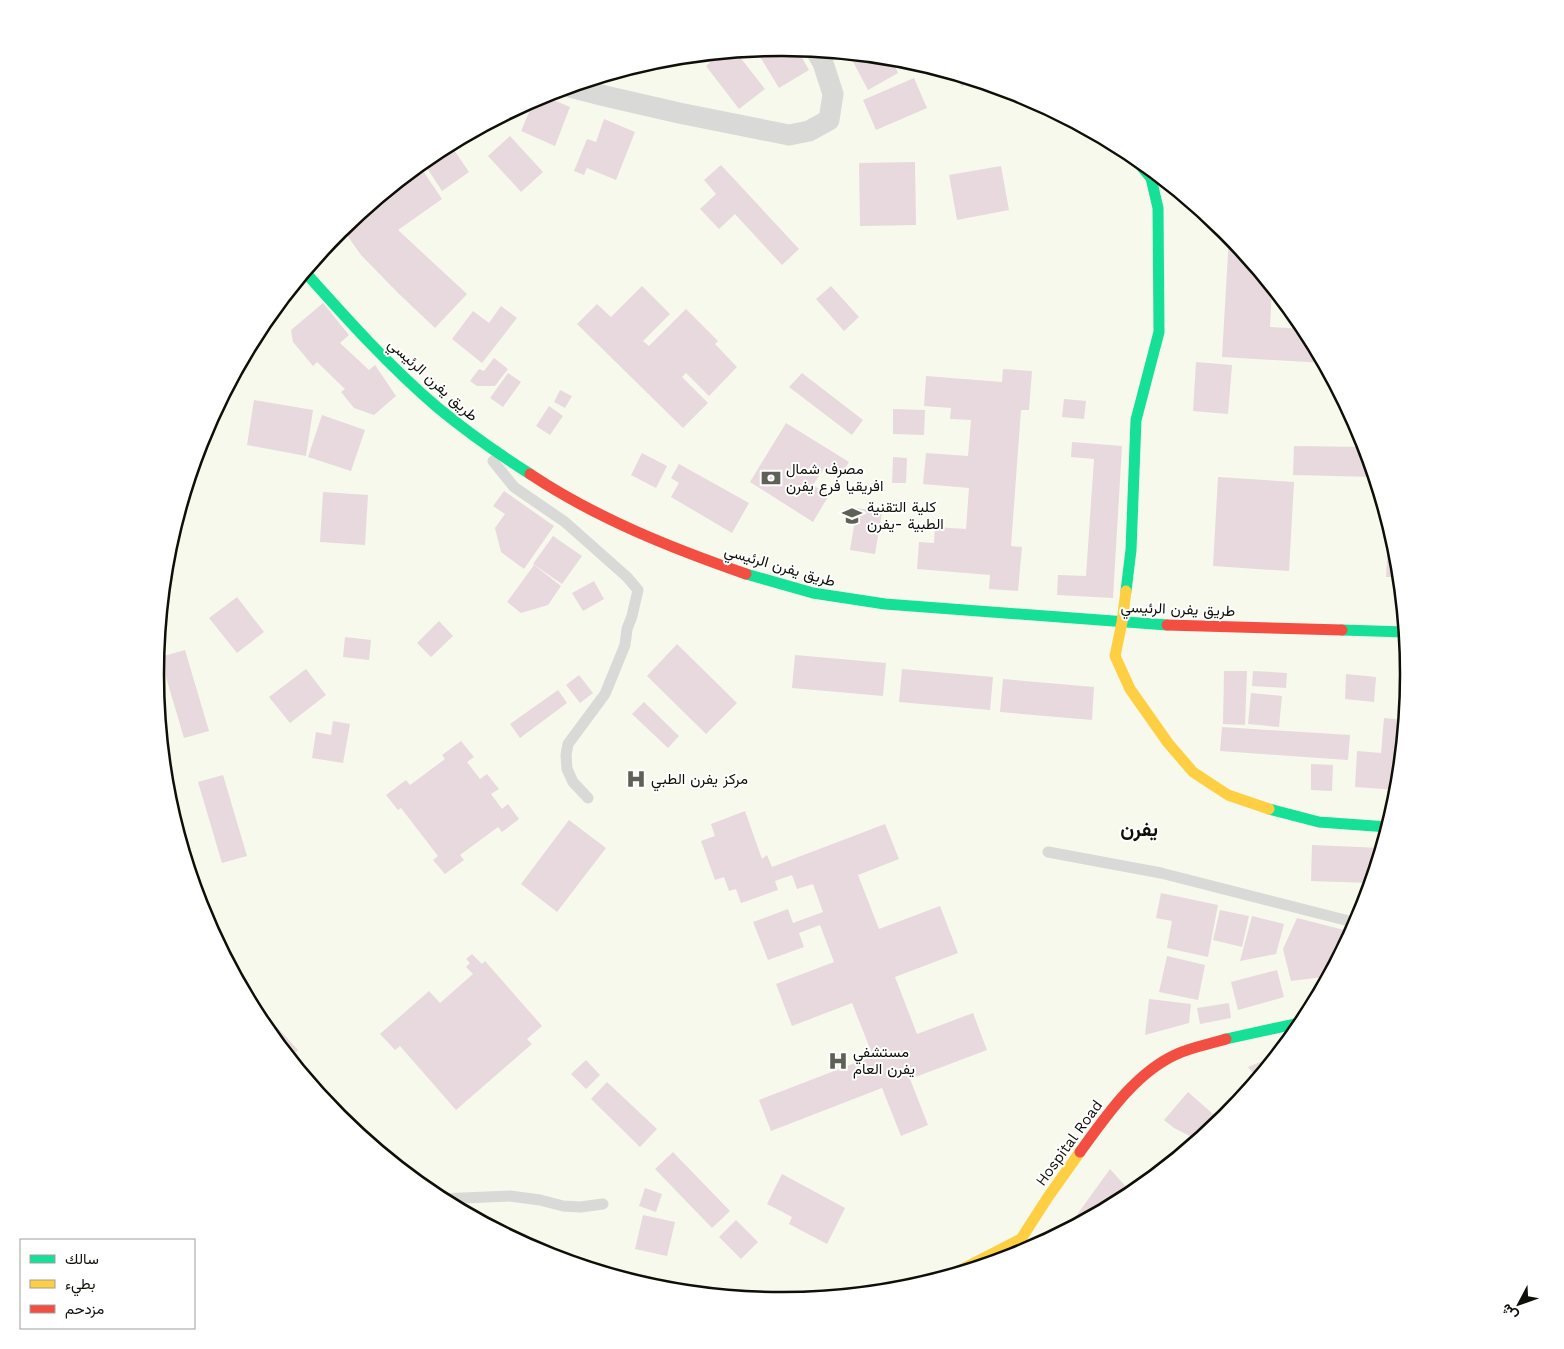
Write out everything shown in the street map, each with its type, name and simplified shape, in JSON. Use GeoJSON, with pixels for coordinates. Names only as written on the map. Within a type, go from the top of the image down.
{"type":"FeatureCollection","features":[{"type":"Feature","properties":{"kind":"street"},"geometry":{"type":"LineString","coordinates":[[581,90],[679,113],[789,135],[809,131],[829,120],[833,94],[820,58]]}},
{"type":"Feature","properties":{"kind":"street"},"geometry":{"type":"LineString","coordinates":[[1151,179],[1158,208],[1158,332],[1136,420],[1131,550],[1122,622],[1115,656],[1130,689],[1168,743],[1193,772],[1228,795],[1274,811],[1319,822],[1381,826]]}},
{"type":"Feature","properties":{"kind":"street","name":"طريق يفرن الرئيسي"},"geometry":{"type":"LineString","coordinates":[[309,277],[366,341],[436,406],[480,441],[578,502],[627,527],[745,574],[812,593],[879,604],[1122,622],[1399,632]]}},
{"type":"Feature","properties":{"kind":"street","name":"Hospital Road"},"geometry":{"type":"LineString","coordinates":[[1020,1246],[1048,1197],[1100,1124],[1128,1090],[1146,1073],[1177,1054],[1237,1036],[1291,1025]]}},
{"type":"Feature","properties":{"kind":"lane"},"geometry":{"type":"LineString","coordinates":[[480,441],[514,487],[572,528],[638,590],[627,629],[625,645],[609,686],[568,744],[566,755],[567,769],[573,782],[588,798]]}},
{"type":"Feature","properties":{"kind":"lane"},"geometry":{"type":"LineString","coordinates":[[1048,852],[1161,873],[1349,920]]}},
{"type":"Feature","properties":{"kind":"lane"},"geometry":{"type":"LineString","coordinates":[[454,1198],[510,1196],[540,1200],[563,1206],[580,1207],[603,1204]]}},
{"type":"Feature","properties":{"kind":"building"},"geometry":{"type":"Polygon","coordinates":[[[760,57],[802,57],[809,70],[779,88],[760,57]]]}},
{"type":"Feature","properties":{"kind":"building"},"geometry":{"type":"Polygon","coordinates":[[[741,58],[765,89],[739,109],[706,66],[712,61],[741,58]]]}},
{"type":"Feature","properties":{"kind":"building"},"geometry":{"type":"Polygon","coordinates":[[[853,61],[895,67],[898,73],[868,90],[853,61]]]}},
{"type":"Feature","properties":{"kind":"building"},"geometry":{"type":"Polygon","coordinates":[[[914,78],[927,108],[876,130],[863,100],[914,78]]]}},
{"type":"Feature","properties":{"kind":"building"},"geometry":{"type":"Polygon","coordinates":[[[553,100],[570,107],[555,146],[521,131],[530,110],[537,107],[539,108],[540,105],[553,100]]]}},
{"type":"Feature","properties":{"kind":"building"},"geometry":{"type":"Polygon","coordinates":[[[604,119],[635,132],[616,180],[587,168],[584,175],[574,171],[587,139],[596,142],[604,119]]]}},
{"type":"Feature","properties":{"kind":"building"},"geometry":{"type":"Polygon","coordinates":[[[510,136],[543,172],[521,192],[488,156],[510,136]]]}},
{"type":"Feature","properties":{"kind":"building"},"geometry":{"type":"Polygon","coordinates":[[[454,150],[469,172],[442,191],[427,169],[454,150]]]}},
{"type":"Feature","properties":{"kind":"building"},"geometry":{"type":"Polygon","coordinates":[[[915,162],[916,225],[860,226],[859,163],[915,162]]]}},
{"type":"Feature","properties":{"kind":"building"},"geometry":{"type":"Polygon","coordinates":[[[721,165],[799,249],[782,265],[735,214],[719,229],[700,209],[716,194],[704,180],[721,165]]]}},
{"type":"Feature","properties":{"kind":"building"},"geometry":{"type":"Polygon","coordinates":[[[1001,166],[1009,210],[957,220],[949,175],[1001,166]]]}},
{"type":"Feature","properties":{"kind":"building"},"geometry":{"type":"Polygon","coordinates":[[[423,171],[442,199],[398,230],[467,294],[435,328],[361,255],[347,235],[374,210],[423,171]]]}},
{"type":"Feature","properties":{"kind":"building"},"geometry":{"type":"Polygon","coordinates":[[[1228,247],[1272,297],[1270,327],[1294,328],[1315,363],[1222,357],[1228,247]]]}},
{"type":"Feature","properties":{"kind":"building"},"geometry":{"type":"Polygon","coordinates":[[[642,286],[670,314],[643,341],[649,346],[686,309],[718,341],[715,344],[737,367],[709,396],[686,373],[682,377],[708,403],[683,428],[577,324],[597,304],[611,317],[642,286]]]}},
{"type":"Feature","properties":{"kind":"building"},"geometry":{"type":"Polygon","coordinates":[[[831,286],[859,317],[844,331],[816,299],[831,286]]]}},
{"type":"Feature","properties":{"kind":"building"},"geometry":{"type":"Polygon","coordinates":[[[323,303],[349,335],[340,343],[369,370],[375,365],[396,396],[374,415],[354,408],[341,392],[345,389],[317,362],[313,366],[293,342],[291,330],[323,303]]]}},
{"type":"Feature","properties":{"kind":"building"},"geometry":{"type":"Polygon","coordinates":[[[501,306],[517,318],[482,363],[452,339],[473,311],[489,323],[501,306]]]}},
{"type":"Feature","properties":{"kind":"building"},"geometry":{"type":"Polygon","coordinates":[[[494,358],[508,369],[495,386],[477,386],[470,381],[479,369],[484,371],[494,358]]]}},
{"type":"Feature","properties":{"kind":"building"},"geometry":{"type":"Polygon","coordinates":[[[1196,362],[1232,365],[1228,414],[1193,411],[1196,362]]]}},
{"type":"Feature","properties":{"kind":"building"},"geometry":{"type":"Polygon","coordinates":[[[1003,369],[1032,371],[1029,410],[1021,410],[1011,546],[1022,547],[1018,591],[989,589],[990,575],[917,569],[919,542],[934,543],[935,527],[966,529],[969,488],[923,484],[926,453],[968,456],[971,420],[950,419],[951,408],[924,406],[926,376],[1002,382],[1003,369]]]}},
{"type":"Feature","properties":{"kind":"building"},"geometry":{"type":"Polygon","coordinates":[[[508,373],[521,382],[503,407],[490,398],[508,373]]]}},
{"type":"Feature","properties":{"kind":"building"},"geometry":{"type":"Polygon","coordinates":[[[802,373],[863,420],[852,435],[789,387],[802,373]]]}},
{"type":"Feature","properties":{"kind":"building"},"geometry":{"type":"Polygon","coordinates":[[[560,390],[572,396],[565,408],[554,402],[560,390]]]}},
{"type":"Feature","properties":{"kind":"building"},"geometry":{"type":"Polygon","coordinates":[[[1064,399],[1086,401],[1084,419],[1062,417],[1064,399]]]}},
{"type":"Feature","properties":{"kind":"building"},"geometry":{"type":"Polygon","coordinates":[[[254,400],[313,410],[306,456],[247,445],[254,400]]]}},
{"type":"Feature","properties":{"kind":"building"},"geometry":{"type":"Polygon","coordinates":[[[549,406],[563,416],[550,435],[536,426],[549,406]]]}},
{"type":"Feature","properties":{"kind":"building"},"geometry":{"type":"Polygon","coordinates":[[[893,409],[925,410],[924,435],[893,434],[893,409]]]}},
{"type":"Feature","properties":{"kind":"building"},"geometry":{"type":"Polygon","coordinates":[[[322,415],[365,430],[351,471],[308,457],[322,415]]]}},
{"type":"Feature","properties":{"kind":"building"},"geometry":{"type":"Polygon","coordinates":[[[786,423],[849,462],[840,478],[824,468],[813,485],[829,495],[813,522],[750,482],[786,423]]]}},
{"type":"Feature","properties":{"kind":"building"},"geometry":{"type":"Polygon","coordinates":[[[1072,442],[1122,446],[1113,598],[1057,595],[1058,575],[1086,576],[1094,459],[1071,457],[1072,442]]]}},
{"type":"Feature","properties":{"kind":"building"},"geometry":{"type":"Polygon","coordinates":[[[1294,446],[1356,447],[1367,477],[1293,475],[1294,446]]]}},
{"type":"Feature","properties":{"kind":"building"},"geometry":{"type":"Polygon","coordinates":[[[642,453],[667,466],[656,488],[631,475],[642,453]]]}},
{"type":"Feature","properties":{"kind":"building"},"geometry":{"type":"Polygon","coordinates":[[[893,457],[907,458],[906,483],[892,483],[893,457]]]}},
{"type":"Feature","properties":{"kind":"building"},"geometry":{"type":"Polygon","coordinates":[[[679,464],[749,503],[732,533],[671,497],[679,483],[671,478],[679,464]]]}},
{"type":"Feature","properties":{"kind":"building"},"geometry":{"type":"Polygon","coordinates":[[[1218,477],[1294,482],[1289,571],[1213,566],[1218,477]]]}},
{"type":"Feature","properties":{"kind":"building"},"geometry":{"type":"Polygon","coordinates":[[[504,491],[554,526],[524,569],[501,552],[495,528],[505,514],[493,506],[504,491]]]}},
{"type":"Feature","properties":{"kind":"building"},"geometry":{"type":"Polygon","coordinates":[[[323,492],[368,495],[365,545],[320,542],[323,492]]]}},
{"type":"Feature","properties":{"kind":"building"},"geometry":{"type":"Polygon","coordinates":[[[857,508],[882,512],[875,554],[850,550],[857,508]]]}},
{"type":"Feature","properties":{"kind":"building"},"geometry":{"type":"Polygon","coordinates":[[[553,536],[582,556],[562,584],[533,564],[553,536]]]}},
{"type":"Feature","properties":{"kind":"building"},"geometry":{"type":"Polygon","coordinates":[[[1387,552],[1392,577],[1386,577],[1387,552]]]}},
{"type":"Feature","properties":{"kind":"building"},"geometry":{"type":"Polygon","coordinates":[[[534,565],[561,586],[548,605],[521,613],[507,602],[534,565]]]}},
{"type":"Feature","properties":{"kind":"building"},"geometry":{"type":"Polygon","coordinates":[[[594,581],[604,599],[583,611],[572,593],[594,581]]]}},
{"type":"Feature","properties":{"kind":"building"},"geometry":{"type":"Polygon","coordinates":[[[237,597],[264,632],[237,653],[209,618],[237,597]]]}},
{"type":"Feature","properties":{"kind":"building"},"geometry":{"type":"Polygon","coordinates":[[[439,621],[453,636],[431,657],[417,643],[439,621]]]}},
{"type":"Feature","properties":{"kind":"building"},"geometry":{"type":"Polygon","coordinates":[[[345,637],[371,640],[369,660],[343,657],[345,637]]]}},
{"type":"Feature","properties":{"kind":"building"},"geometry":{"type":"Polygon","coordinates":[[[677,644],[737,703],[706,734],[647,676],[677,644]]]}},
{"type":"Feature","properties":{"kind":"building"},"geometry":{"type":"Polygon","coordinates":[[[185,650],[209,731],[184,738],[164,671],[164,656],[185,650]]]}},
{"type":"Feature","properties":{"kind":"building"},"geometry":{"type":"Polygon","coordinates":[[[795,655],[886,663],[883,696],[792,688],[795,655]]]}},
{"type":"Feature","properties":{"kind":"building"},"geometry":{"type":"Polygon","coordinates":[[[306,669],[326,695],[290,723],[269,697],[306,669]]]}},
{"type":"Feature","properties":{"kind":"building"},"geometry":{"type":"Polygon","coordinates":[[[902,669],[993,677],[990,710],[899,702],[902,669]]]}},
{"type":"Feature","properties":{"kind":"building"},"geometry":{"type":"Polygon","coordinates":[[[1224,671],[1247,671],[1245,725],[1223,724],[1224,671]]]}},
{"type":"Feature","properties":{"kind":"building"},"geometry":{"type":"Polygon","coordinates":[[[1253,671],[1287,673],[1286,688],[1252,686],[1253,671]]]}},
{"type":"Feature","properties":{"kind":"building"},"geometry":{"type":"Polygon","coordinates":[[[1346,674],[1376,677],[1374,702],[1345,699],[1346,674]]]}},
{"type":"Feature","properties":{"kind":"building"},"geometry":{"type":"Polygon","coordinates":[[[579,675],[593,693],[580,703],[566,685],[579,675]]]}},
{"type":"Feature","properties":{"kind":"building"},"geometry":{"type":"Polygon","coordinates":[[[1003,679],[1094,687],[1092,720],[1000,712],[1003,679]]]}},
{"type":"Feature","properties":{"kind":"building"},"geometry":{"type":"Polygon","coordinates":[[[558,690],[567,703],[520,738],[510,724],[558,690]]]}},
{"type":"Feature","properties":{"kind":"building"},"geometry":{"type":"Polygon","coordinates":[[[1251,693],[1282,696],[1279,727],[1248,724],[1251,693]]]}},
{"type":"Feature","properties":{"kind":"building"},"geometry":{"type":"Polygon","coordinates":[[[644,702],[679,736],[668,748],[632,714],[644,702]]]}},
{"type":"Feature","properties":{"kind":"building"},"geometry":{"type":"Polygon","coordinates":[[[1384,718],[1399,719],[1389,789],[1355,787],[1357,751],[1381,753],[1384,718]]]}},
{"type":"Feature","properties":{"kind":"building"},"geometry":{"type":"Polygon","coordinates":[[[333,721],[350,724],[343,763],[312,758],[316,732],[331,735],[333,721]]]}},
{"type":"Feature","properties":{"kind":"building"},"geometry":{"type":"Polygon","coordinates":[[[1222,727],[1350,735],[1348,760],[1220,751],[1222,727]]]}},
{"type":"Feature","properties":{"kind":"building"},"geometry":{"type":"Polygon","coordinates":[[[461,741],[474,757],[467,762],[480,779],[487,774],[499,789],[491,794],[502,809],[508,804],[519,819],[502,832],[498,827],[460,855],[464,860],[445,874],[433,860],[438,856],[401,808],[398,810],[386,795],[406,780],[410,785],[445,759],[442,755],[461,741]]]}},
{"type":"Feature","properties":{"kind":"building"},"geometry":{"type":"Polygon","coordinates":[[[1311,764],[1333,765],[1332,791],[1311,790],[1311,764]]]}},
{"type":"Feature","properties":{"kind":"building"},"geometry":{"type":"Polygon","coordinates":[[[223,775],[247,856],[222,863],[198,782],[223,775]]]}},
{"type":"Feature","properties":{"kind":"building"},"geometry":{"type":"Polygon","coordinates":[[[745,811],[762,859],[767,855],[772,867],[885,824],[899,859],[858,875],[879,929],[940,906],[958,953],[895,977],[917,1034],[973,1013],[987,1050],[910,1079],[928,1125],[901,1136],[882,1088],[771,1131],[759,1100],[873,1056],[852,1003],[792,1026],[776,984],[834,962],[820,925],[799,933],[804,947],[768,960],[753,922],[788,909],[793,923],[823,912],[813,884],[797,889],[792,875],[775,881],[778,890],[741,903],[736,889],[729,891],[724,877],[715,880],[701,841],[715,836],[711,824],[745,811]]]}},
{"type":"Feature","properties":{"kind":"building"},"geometry":{"type":"Polygon","coordinates":[[[569,820],[606,848],[557,912],[521,884],[569,820]]]}},
{"type":"Feature","properties":{"kind":"building"},"geometry":{"type":"Polygon","coordinates":[[[1312,845],[1375,848],[1363,883],[1311,881],[1312,845]]]}},
{"type":"Feature","properties":{"kind":"building"},"geometry":{"type":"Polygon","coordinates":[[[1161,893],[1218,905],[1208,957],[1167,948],[1172,921],[1156,918],[1161,893]]]}},
{"type":"Feature","properties":{"kind":"building"},"geometry":{"type":"Polygon","coordinates":[[[1220,910],[1249,916],[1242,947],[1213,940],[1220,910]]]}},
{"type":"Feature","properties":{"kind":"building"},"geometry":{"type":"Polygon","coordinates":[[[1252,916],[1284,924],[1276,954],[1240,961],[1252,916]]]}},
{"type":"Feature","properties":{"kind":"building"},"geometry":{"type":"Polygon","coordinates":[[[1297,918],[1344,930],[1321,977],[1291,981],[1283,949],[1297,918]]]}},
{"type":"Feature","properties":{"kind":"building"},"geometry":{"type":"Polygon","coordinates":[[[472,954],[482,964],[485,961],[542,1026],[527,1039],[532,1044],[456,1110],[400,1046],[395,1050],[380,1034],[429,991],[440,1003],[473,974],[466,967],[470,963],[466,959],[472,954]]]}},
{"type":"Feature","properties":{"kind":"building"},"geometry":{"type":"Polygon","coordinates":[[[1167,956],[1205,965],[1198,1000],[1159,992],[1167,956]]]}},
{"type":"Feature","properties":{"kind":"building"},"geometry":{"type":"Polygon","coordinates":[[[1277,970],[1284,997],[1238,1010],[1231,982],[1277,970]]]}},
{"type":"Feature","properties":{"kind":"building"},"geometry":{"type":"Polygon","coordinates":[[[1149,999],[1191,1004],[1189,1023],[1145,1035],[1149,999]]]}},
{"type":"Feature","properties":{"kind":"building"},"geometry":{"type":"Polygon","coordinates":[[[1229,1003],[1231,1018],[1200,1024],[1197,1008],[1229,1003]]]}},
{"type":"Feature","properties":{"kind":"building"},"geometry":{"type":"Polygon","coordinates":[[[275,1025],[298,1050],[294,1054],[274,1026],[275,1025]]]}},
{"type":"Feature","properties":{"kind":"building"},"geometry":{"type":"Polygon","coordinates":[[[586,1060],[600,1075],[586,1089],[571,1074],[586,1060]]]}},
{"type":"Feature","properties":{"kind":"building"},"geometry":{"type":"Polygon","coordinates":[[[1265,1060],[1254,1074],[1248,1067],[1265,1060]]]}},
{"type":"Feature","properties":{"kind":"building"},"geometry":{"type":"Polygon","coordinates":[[[607,1082],[657,1129],[640,1147],[591,1099],[607,1082]]]}},
{"type":"Feature","properties":{"kind":"building"},"geometry":{"type":"Polygon","coordinates":[[[1188,1092],[1215,1116],[1192,1137],[1174,1128],[1164,1120],[1188,1092]]]}},
{"type":"Feature","properties":{"kind":"building"},"geometry":{"type":"Polygon","coordinates":[[[673,1152],[730,1211],[712,1228],[655,1169],[673,1152]]]}},
{"type":"Feature","properties":{"kind":"building"},"geometry":{"type":"Polygon","coordinates":[[[1110,1169],[1127,1188],[1074,1219],[1110,1169]]]}},
{"type":"Feature","properties":{"kind":"building"},"geometry":{"type":"Polygon","coordinates":[[[782,1174],[845,1208],[827,1244],[789,1224],[792,1217],[767,1204],[782,1174]]]}},
{"type":"Feature","properties":{"kind":"building"},"geometry":{"type":"Polygon","coordinates":[[[645,1188],[662,1194],[656,1212],[639,1206],[645,1188]]]}},
{"type":"Feature","properties":{"kind":"building"},"geometry":{"type":"Polygon","coordinates":[[[643,1215],[675,1222],[667,1256],[635,1249],[643,1215]]]}},
{"type":"Feature","properties":{"kind":"building"},"geometry":{"type":"Polygon","coordinates":[[[736,1220],[758,1242],[741,1259],[719,1237],[736,1220]]]}},
{"type":"Feature","properties":{"kind":"traffic: fast"},"geometry":{"type":"LineString","coordinates":[[1126,591],[1131,550],[1136,420],[1159,332],[1158,208],[1151,179]]}},
{"type":"Feature","properties":{"kind":"traffic: fast"},"geometry":{"type":"LineString","coordinates":[[309,277],[369,342],[419,391],[470,433],[530,474]]}},
{"type":"Feature","properties":{"kind":"traffic: fast"},"geometry":{"type":"LineString","coordinates":[[746,574],[813,593],[885,604],[1167,625]]}},
{"type":"Feature","properties":{"kind":"traffic: fast"},"geometry":{"type":"LineString","coordinates":[[1342,630],[1399,632]]}},
{"type":"Feature","properties":{"kind":"traffic: fast"},"geometry":{"type":"LineString","coordinates":[[1269,809],[1319,822],[1381,826]]}},
{"type":"Feature","properties":{"kind":"traffic: fast"},"geometry":{"type":"LineString","coordinates":[[1226,1039],[1291,1025]]}},
{"type":"Feature","properties":{"kind":"traffic: slow"},"geometry":{"type":"LineString","coordinates":[[1126,591],[1115,656],[1130,689],[1168,743],[1193,772],[1228,795],[1269,809]]}},
{"type":"Feature","properties":{"kind":"traffic: slow"},"geometry":{"type":"LineString","coordinates":[[979,1261],[1021,1239],[1080,1152]]}},
{"type":"Feature","properties":{"kind":"traffic: jam"},"geometry":{"type":"LineString","coordinates":[[530,474],[581,505],[635,531],[690,554],[746,574]]}},
{"type":"Feature","properties":{"kind":"traffic: jam"},"geometry":{"type":"LineString","coordinates":[[1167,625],[1342,630]]}},
{"type":"Feature","properties":{"kind":"traffic: jam"},"geometry":{"type":"LineString","coordinates":[[1080,1152],[1111,1110],[1135,1083],[1148,1072],[1177,1054],[1226,1039]]}},
{"type":"Feature","properties":{"kind":"place","name":"مصرف شمال افريقيا فرع يفرن"},"geometry":{"type":"Point","coordinates":[771,478]}},
{"type":"Feature","properties":{"kind":"place","name":"كلية التقنية الطبية -يفرن"},"geometry":{"type":"Point","coordinates":[852,516]}},
{"type":"Feature","properties":{"kind":"place","name":"مركز يفرن الطبي"},"geometry":{"type":"Point","coordinates":[636,779]}},
{"type":"Feature","properties":{"kind":"place","name":"مستشفي يفرن العام"},"geometry":{"type":"Point","coordinates":[838,1061]}},
{"type":"Feature","properties":{"kind":"district","name":"يفرن"},"geometry":{"type":"Point","coordinates":[1139,829]}}]}
